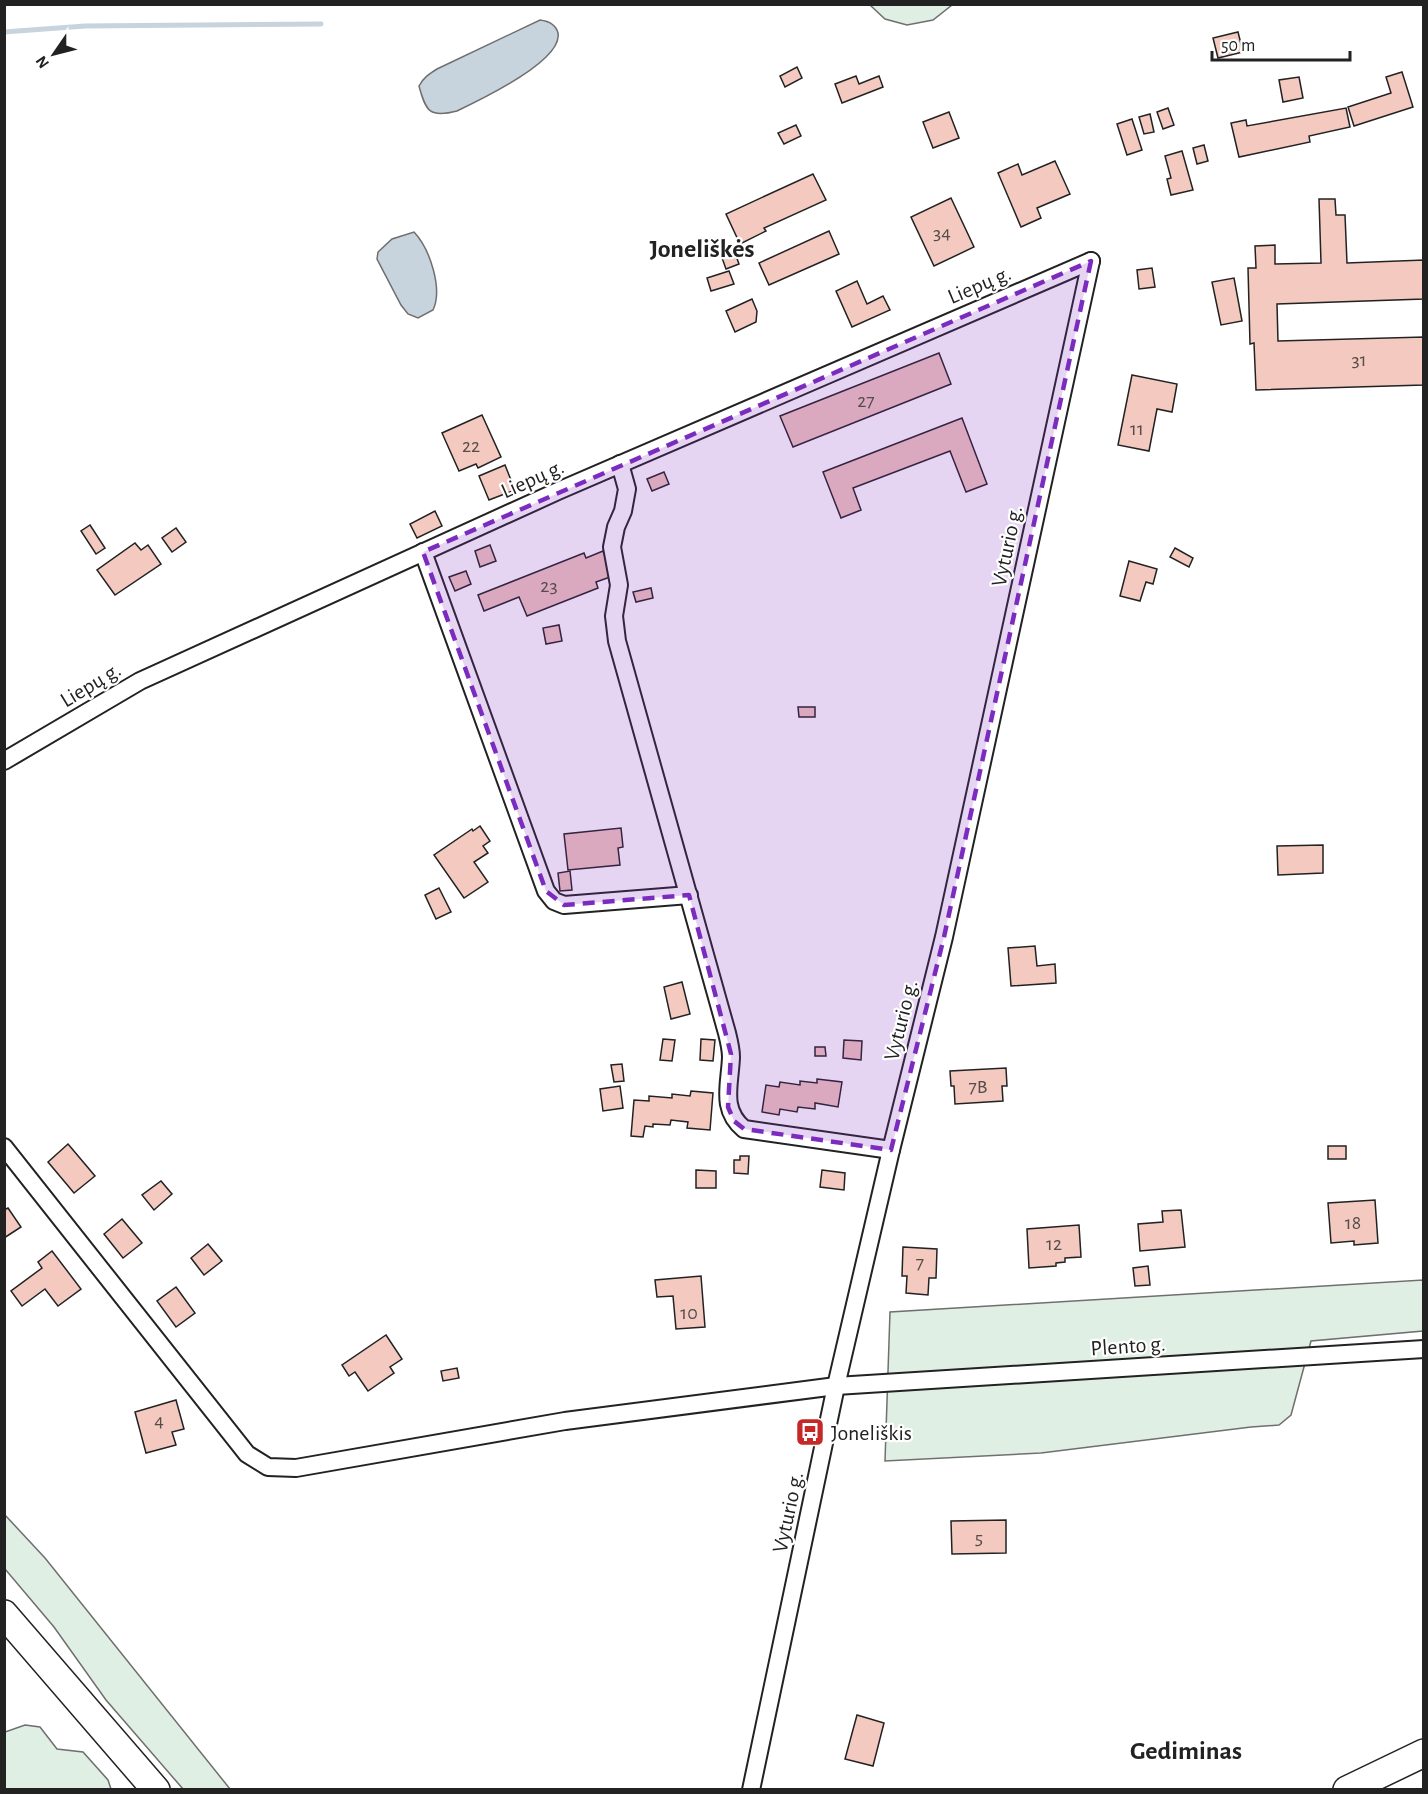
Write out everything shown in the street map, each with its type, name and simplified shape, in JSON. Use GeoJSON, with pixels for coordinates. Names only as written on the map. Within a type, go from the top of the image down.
{"type":"FeatureCollection","features":[{"type":"Feature","properties":{"kind":"highway"},"geometry":{"type":"LineString","coordinates":[[4,1614],[156,1790]]}},
{"type":"Feature","properties":{"kind":"highway"},"geometry":{"type":"LineString","coordinates":[[1347,1790],[1424,1753]]}},
{"type":"Feature","properties":{"kind":"street","name":"Liepų g."},"geometry":{"type":"LineString","coordinates":[[4,761],[140,681],[620,464],[1091,261]]}},
{"type":"Feature","properties":{"kind":"street","name":"Vyturio g."},"geometry":{"type":"LineString","coordinates":[[751,1790],[836,1386],[944,937],[1091,261]]}},
{"type":"Feature","properties":{"kind":"street"},"geometry":{"type":"LineString","coordinates":[[620,464],[627,489],[612,547],[619,585],[614,616],[617,641],[731,1054],[728,1107],[734,1121],[744,1129],[891,1150]]}},
{"type":"Feature","properties":{"kind":"street"},"geometry":{"type":"LineString","coordinates":[[423,552],[546,891],[554,901],[564,905],[689,896]]}},
{"type":"Feature","properties":{"kind":"street","name":"Plento g."},"geometry":{"type":"LineString","coordinates":[[4,1147],[247,1454],[268,1467],[296,1468],[565,1421],[836,1386],[1424,1349]]}},
{"type":"Feature","properties":{"kind":"highlighted area"},"geometry":{"type":"Polygon","coordinates":[[[1091,261],[944,937],[891,1150],[744,1129],[734,1121],[728,1107],[731,1054],[689,895],[564,905],[546,891],[423,552],[1091,261]]]}},
{"type":"Feature","properties":{"kind":"green space"},"geometry":{"type":"Polygon","coordinates":[[[870,5],[952,5],[933,20],[907,25],[885,19],[870,5]]]}},
{"type":"Feature","properties":{"kind":"green space"},"geometry":{"type":"Polygon","coordinates":[[[1423,1280],[1423,1331],[1311,1341],[1291,1415],[1279,1425],[1041,1453],[885,1461],[890,1312],[1423,1280]]]}},
{"type":"Feature","properties":{"kind":"green space"},"geometry":{"type":"Polygon","coordinates":[[[5,1515],[45,1558],[230,1789],[183,1789],[106,1700],[54,1627],[5,1569],[5,1515]]]}},
{"type":"Feature","properties":{"kind":"green space"},"geometry":{"type":"Polygon","coordinates":[[[25,1725],[40,1727],[57,1749],[83,1752],[108,1780],[111,1789],[5,1789],[5,1732],[25,1725]]]}},
{"type":"Feature","properties":{"kind":"shaded area"},"geometry":{"type":"Polygon","coordinates":[[[540,20],[551,24],[558,33],[556,44],[534,67],[500,89],[457,111],[441,114],[430,111],[424,102],[419,86],[429,74],[540,20]]]}},
{"type":"Feature","properties":{"kind":"shaded area"},"geometry":{"type":"Polygon","coordinates":[[[414,232],[430,259],[436,281],[436,301],[433,310],[418,318],[408,314],[401,305],[377,259],[378,252],[392,239],[414,232]]]}},
{"type":"Feature","properties":{"kind":"building"},"geometry":{"type":"Polygon","coordinates":[[[1238,32],[1243,52],[1218,58],[1213,38],[1238,32]]]}},
{"type":"Feature","properties":{"kind":"building"},"geometry":{"type":"Polygon","coordinates":[[[797,67],[802,78],[785,87],[780,76],[797,67]]]}},
{"type":"Feature","properties":{"kind":"building"},"geometry":{"type":"Polygon","coordinates":[[[1402,72],[1413,107],[1354,126],[1348,107],[1391,93],[1386,77],[1402,72]]]}},
{"type":"Feature","properties":{"kind":"building"},"geometry":{"type":"Polygon","coordinates":[[[856,76],[859,84],[879,76],[883,87],[842,103],[835,84],[856,76]]]}},
{"type":"Feature","properties":{"kind":"building"},"geometry":{"type":"Polygon","coordinates":[[[1299,77],[1303,98],[1283,102],[1279,80],[1299,77]]]}},
{"type":"Feature","properties":{"kind":"building"},"geometry":{"type":"Polygon","coordinates":[[[1168,108],[1174,125],[1163,129],[1157,112],[1168,108]]]}},
{"type":"Feature","properties":{"kind":"building"},"geometry":{"type":"Polygon","coordinates":[[[1346,108],[1350,127],[1309,136],[1310,142],[1239,157],[1231,123],[1246,120],[1247,126],[1346,108]]]}},
{"type":"Feature","properties":{"kind":"building"},"geometry":{"type":"Polygon","coordinates":[[[949,112],[959,138],[933,148],[923,122],[949,112]]]}},
{"type":"Feature","properties":{"kind":"building"},"geometry":{"type":"Polygon","coordinates":[[[1150,114],[1154,132],[1144,134],[1139,117],[1150,114]]]}},
{"type":"Feature","properties":{"kind":"building"},"geometry":{"type":"Polygon","coordinates":[[[1132,119],[1142,150],[1127,155],[1117,124],[1132,119]]]}},
{"type":"Feature","properties":{"kind":"building"},"geometry":{"type":"Polygon","coordinates":[[[796,125],[801,136],[784,144],[778,133],[796,125]]]}},
{"type":"Feature","properties":{"kind":"building"},"geometry":{"type":"Polygon","coordinates":[[[1204,145],[1208,161],[1197,164],[1193,148],[1204,145]]]}},
{"type":"Feature","properties":{"kind":"building"},"geometry":{"type":"Polygon","coordinates":[[[1182,151],[1193,190],[1171,195],[1167,179],[1171,178],[1165,156],[1182,151]]]}},
{"type":"Feature","properties":{"kind":"building"},"geometry":{"type":"Polygon","coordinates":[[[1055,161],[1070,194],[1037,208],[1041,218],[1021,227],[998,173],[1018,164],[1022,175],[1055,161]]]}},
{"type":"Feature","properties":{"kind":"building"},"geometry":{"type":"Polygon","coordinates":[[[813,174],[826,200],[764,228],[766,231],[740,244],[726,214],[813,174]]]}},
{"type":"Feature","properties":{"kind":"building"},"geometry":{"type":"Polygon","coordinates":[[[951,198],[974,247],[934,266],[911,217],[951,198]]]}},
{"type":"Feature","properties":{"kind":"building"},"geometry":{"type":"Polygon","coordinates":[[[1319,199],[1335,199],[1336,215],[1345,215],[1347,263],[1424,260],[1424,299],[1277,304],[1278,341],[1424,337],[1424,385],[1256,390],[1254,343],[1250,344],[1248,268],[1256,268],[1255,246],[1275,245],[1275,264],[1321,263],[1319,199]]]}},
{"type":"Feature","properties":{"kind":"building"},"geometry":{"type":"Polygon","coordinates":[[[829,231],[839,254],[769,285],[759,263],[829,231]]]}},
{"type":"Feature","properties":{"kind":"building"},"geometry":{"type":"Polygon","coordinates":[[[734,250],[739,264],[726,269],[721,255],[734,250]]]}},
{"type":"Feature","properties":{"kind":"building"},"geometry":{"type":"Polygon","coordinates":[[[1152,268],[1155,287],[1139,289],[1137,270],[1152,268]]]}},
{"type":"Feature","properties":{"kind":"building"},"geometry":{"type":"Polygon","coordinates":[[[729,271],[734,284],[711,291],[707,278],[729,271]]]}},
{"type":"Feature","properties":{"kind":"building"},"geometry":{"type":"Polygon","coordinates":[[[1234,278],[1242,321],[1221,325],[1212,282],[1234,278]]]}},
{"type":"Feature","properties":{"kind":"building"},"geometry":{"type":"Polygon","coordinates":[[[857,281],[867,304],[883,296],[890,310],[852,327],[836,291],[857,281]]]}},
{"type":"Feature","properties":{"kind":"building"},"geometry":{"type":"Polygon","coordinates":[[[752,299],[757,311],[756,322],[735,332],[726,311],[752,299]]]}},
{"type":"Feature","properties":{"kind":"building"},"geometry":{"type":"Polygon","coordinates":[[[939,353],[951,384],[793,447],[780,416],[939,353]]]}},
{"type":"Feature","properties":{"kind":"building"},"geometry":{"type":"Polygon","coordinates":[[[1132,375],[1177,384],[1172,412],[1157,409],[1149,451],[1118,445],[1132,375]]]}},
{"type":"Feature","properties":{"kind":"building"},"geometry":{"type":"Polygon","coordinates":[[[482,415],[501,457],[478,468],[476,464],[459,471],[442,433],[482,415]]]}},
{"type":"Feature","properties":{"kind":"building"},"geometry":{"type":"Polygon","coordinates":[[[962,418],[987,484],[966,492],[950,451],[853,488],[861,510],[841,518],[823,472],[962,418]]]}},
{"type":"Feature","properties":{"kind":"building"},"geometry":{"type":"Polygon","coordinates":[[[505,465],[515,490],[489,500],[479,476],[505,465]]]}},
{"type":"Feature","properties":{"kind":"building"},"geometry":{"type":"Polygon","coordinates":[[[664,472],[669,484],[652,491],[647,479],[664,472]]]}},
{"type":"Feature","properties":{"kind":"building"},"geometry":{"type":"Polygon","coordinates":[[[435,511],[442,526],[417,538],[410,524],[435,511]]]}},
{"type":"Feature","properties":{"kind":"building"},"geometry":{"type":"Polygon","coordinates":[[[90,525],[105,548],[96,554],[81,531],[90,525]]]}},
{"type":"Feature","properties":{"kind":"building"},"geometry":{"type":"Polygon","coordinates":[[[176,528],[186,542],[172,552],[162,538],[176,528]]]}},
{"type":"Feature","properties":{"kind":"building"},"geometry":{"type":"Polygon","coordinates":[[[135,543],[141,550],[148,545],[161,564],[115,595],[97,570],[135,543]]]}},
{"type":"Feature","properties":{"kind":"building"},"geometry":{"type":"Polygon","coordinates":[[[490,545],[496,561],[480,567],[475,551],[490,545]]]}},
{"type":"Feature","properties":{"kind":"building"},"geometry":{"type":"Polygon","coordinates":[[[1175,548],[1193,558],[1189,567],[1170,557],[1175,548]]]}},
{"type":"Feature","properties":{"kind":"building"},"geometry":{"type":"Polygon","coordinates":[[[603,551],[613,576],[596,582],[598,588],[527,616],[519,597],[484,611],[478,595],[584,553],[586,558],[603,551]]]}},
{"type":"Feature","properties":{"kind":"building"},"geometry":{"type":"Polygon","coordinates":[[[1129,561],[1157,569],[1153,584],[1146,582],[1140,601],[1120,596],[1129,561]]]}},
{"type":"Feature","properties":{"kind":"building"},"geometry":{"type":"Polygon","coordinates":[[[466,571],[471,584],[455,591],[449,577],[466,571]]]}},
{"type":"Feature","properties":{"kind":"building"},"geometry":{"type":"Polygon","coordinates":[[[651,588],[653,598],[636,602],[633,592],[651,588]]]}},
{"type":"Feature","properties":{"kind":"building"},"geometry":{"type":"Polygon","coordinates":[[[559,625],[562,641],[546,644],[543,628],[559,625]]]}},
{"type":"Feature","properties":{"kind":"building"},"geometry":{"type":"Polygon","coordinates":[[[798,707],[815,707],[815,717],[799,717],[798,707]]]}},
{"type":"Feature","properties":{"kind":"building"},"geometry":{"type":"Polygon","coordinates":[[[480,826],[490,841],[483,846],[488,853],[474,862],[488,882],[464,898],[434,855],[480,826]]]}},
{"type":"Feature","properties":{"kind":"building"},"geometry":{"type":"Polygon","coordinates":[[[621,828],[623,847],[618,848],[620,865],[568,870],[564,834],[621,828]]]}},
{"type":"Feature","properties":{"kind":"building"},"geometry":{"type":"Polygon","coordinates":[[[1323,845],[1323,873],[1278,875],[1277,846],[1323,845]]]}},
{"type":"Feature","properties":{"kind":"building"},"geometry":{"type":"Polygon","coordinates":[[[570,871],[572,890],[560,891],[558,873],[570,871]]]}},
{"type":"Feature","properties":{"kind":"building"},"geometry":{"type":"Polygon","coordinates":[[[439,888],[451,912],[436,919],[425,895],[439,888]]]}},
{"type":"Feature","properties":{"kind":"building"},"geometry":{"type":"Polygon","coordinates":[[[1035,946],[1037,966],[1055,964],[1056,983],[1011,986],[1008,948],[1035,946]]]}},
{"type":"Feature","properties":{"kind":"building"},"geometry":{"type":"Polygon","coordinates":[[[682,982],[690,1014],[671,1019],[664,987],[682,982]]]}},
{"type":"Feature","properties":{"kind":"building"},"geometry":{"type":"Polygon","coordinates":[[[663,1039],[675,1040],[672,1061],[660,1060],[663,1039]]]}},
{"type":"Feature","properties":{"kind":"building"},"geometry":{"type":"Polygon","coordinates":[[[701,1039],[715,1040],[713,1061],[700,1060],[701,1039]]]}},
{"type":"Feature","properties":{"kind":"building"},"geometry":{"type":"Polygon","coordinates":[[[844,1040],[862,1041],[861,1060],[843,1058],[844,1040]]]}},
{"type":"Feature","properties":{"kind":"building"},"geometry":{"type":"Polygon","coordinates":[[[815,1047],[825,1047],[826,1056],[815,1056],[815,1047]]]}},
{"type":"Feature","properties":{"kind":"building"},"geometry":{"type":"Polygon","coordinates":[[[622,1064],[624,1081],[614,1082],[611,1065],[622,1064]]]}},
{"type":"Feature","properties":{"kind":"building"},"geometry":{"type":"Polygon","coordinates":[[[1006,1068],[1007,1086],[1002,1086],[1003,1101],[955,1104],[950,1071],[1006,1068]]]}},
{"type":"Feature","properties":{"kind":"building"},"geometry":{"type":"Polygon","coordinates":[[[817,1079],[842,1082],[838,1107],[815,1103],[815,1109],[798,1107],[797,1112],[780,1109],[779,1115],[762,1112],[766,1085],[779,1087],[780,1082],[800,1085],[800,1081],[817,1083],[817,1079]]]}},
{"type":"Feature","properties":{"kind":"building"},"geometry":{"type":"Polygon","coordinates":[[[620,1086],[623,1108],[603,1111],[600,1089],[620,1086]]]}},
{"type":"Feature","properties":{"kind":"building"},"geometry":{"type":"Polygon","coordinates":[[[691,1091],[713,1093],[710,1130],[687,1128],[688,1122],[671,1120],[670,1125],[645,1126],[643,1137],[631,1136],[634,1100],[649,1101],[649,1096],[672,1098],[672,1094],[690,1096],[691,1091]]]}},
{"type":"Feature","properties":{"kind":"building"},"geometry":{"type":"Polygon","coordinates":[[[68,1144],[95,1176],[74,1193],[48,1162],[68,1144]]]}},
{"type":"Feature","properties":{"kind":"building"},"geometry":{"type":"Polygon","coordinates":[[[1328,1146],[1346,1146],[1346,1159],[1328,1159],[1328,1146]]]}},
{"type":"Feature","properties":{"kind":"building"},"geometry":{"type":"Polygon","coordinates":[[[740,1156],[749,1156],[748,1174],[734,1173],[734,1160],[740,1160],[740,1156]]]}},
{"type":"Feature","properties":{"kind":"building"},"geometry":{"type":"Polygon","coordinates":[[[696,1170],[716,1171],[716,1188],[696,1188],[696,1170]]]}},
{"type":"Feature","properties":{"kind":"building"},"geometry":{"type":"Polygon","coordinates":[[[822,1170],[845,1173],[844,1190],[820,1187],[822,1170]]]}},
{"type":"Feature","properties":{"kind":"building"},"geometry":{"type":"Polygon","coordinates":[[[161,1181],[172,1194],[154,1210],[142,1195],[161,1181]]]}},
{"type":"Feature","properties":{"kind":"building"},"geometry":{"type":"Polygon","coordinates":[[[1375,1200],[1378,1243],[1354,1245],[1354,1241],[1331,1243],[1328,1203],[1375,1200]]]}},
{"type":"Feature","properties":{"kind":"building"},"geometry":{"type":"Polygon","coordinates":[[[8,1208],[21,1227],[4,1238],[4,1210],[8,1208]]]}},
{"type":"Feature","properties":{"kind":"building"},"geometry":{"type":"Polygon","coordinates":[[[1181,1210],[1185,1247],[1140,1251],[1138,1224],[1163,1222],[1162,1211],[1181,1210]]]}},
{"type":"Feature","properties":{"kind":"building"},"geometry":{"type":"Polygon","coordinates":[[[122,1219],[142,1243],[123,1258],[104,1234],[122,1219]]]}},
{"type":"Feature","properties":{"kind":"building"},"geometry":{"type":"Polygon","coordinates":[[[1079,1225],[1081,1257],[1065,1258],[1065,1262],[1056,1263],[1056,1266],[1029,1268],[1027,1229],[1079,1225]]]}},
{"type":"Feature","properties":{"kind":"building"},"geometry":{"type":"Polygon","coordinates":[[[208,1244],[222,1261],[204,1275],[191,1258],[208,1244]]]}},
{"type":"Feature","properties":{"kind":"building"},"geometry":{"type":"Polygon","coordinates":[[[903,1247],[937,1249],[936,1278],[929,1278],[928,1295],[906,1293],[907,1276],[902,1276],[903,1247]]]}},
{"type":"Feature","properties":{"kind":"building"},"geometry":{"type":"Polygon","coordinates":[[[52,1251],[81,1289],[58,1306],[45,1289],[22,1306],[11,1291],[42,1268],[38,1262],[52,1251]]]}},
{"type":"Feature","properties":{"kind":"building"},"geometry":{"type":"Polygon","coordinates":[[[1148,1266],[1150,1285],[1135,1286],[1133,1268],[1148,1266]]]}},
{"type":"Feature","properties":{"kind":"building"},"geometry":{"type":"Polygon","coordinates":[[[701,1276],[705,1327],[676,1329],[673,1296],[657,1297],[655,1280],[701,1276]]]}},
{"type":"Feature","properties":{"kind":"building"},"geometry":{"type":"Polygon","coordinates":[[[176,1287],[195,1313],[176,1327],[157,1301],[176,1287]]]}},
{"type":"Feature","properties":{"kind":"building"},"geometry":{"type":"Polygon","coordinates":[[[386,1335],[402,1359],[390,1367],[394,1373],[368,1391],[355,1372],[349,1376],[342,1365],[386,1335]]]}},
{"type":"Feature","properties":{"kind":"building"},"geometry":{"type":"Polygon","coordinates":[[[457,1368],[459,1378],[443,1381],[441,1371],[457,1368]]]}},
{"type":"Feature","properties":{"kind":"building"},"geometry":{"type":"Polygon","coordinates":[[[176,1400],[184,1429],[172,1432],[176,1445],[146,1453],[135,1412],[176,1400]]]}},
{"type":"Feature","properties":{"kind":"building"},"geometry":{"type":"Polygon","coordinates":[[[1006,1520],[1006,1553],[952,1554],[951,1521],[1006,1520]]]}},
{"type":"Feature","properties":{"kind":"building"},"geometry":{"type":"Polygon","coordinates":[[[857,1715],[884,1723],[873,1766],[845,1759],[857,1715]]]}},
{"type":"Feature","properties":{"kind":"waterway"},"geometry":{"type":"LineString","coordinates":[[4,32],[85,26],[321,24]]}},
{"type":"Feature","properties":{"kind":"place","name":"Joneliškis"},"geometry":{"type":"Point","coordinates":[810,1432]}},
{"type":"Feature","properties":{"kind":"district","name":"Joneliškės"},"geometry":{"type":"Point","coordinates":[702,248]}},
{"type":"Feature","properties":{"kind":"district","name":"Gediminas"},"geometry":{"type":"Point","coordinates":[1186,1750]}}]}
